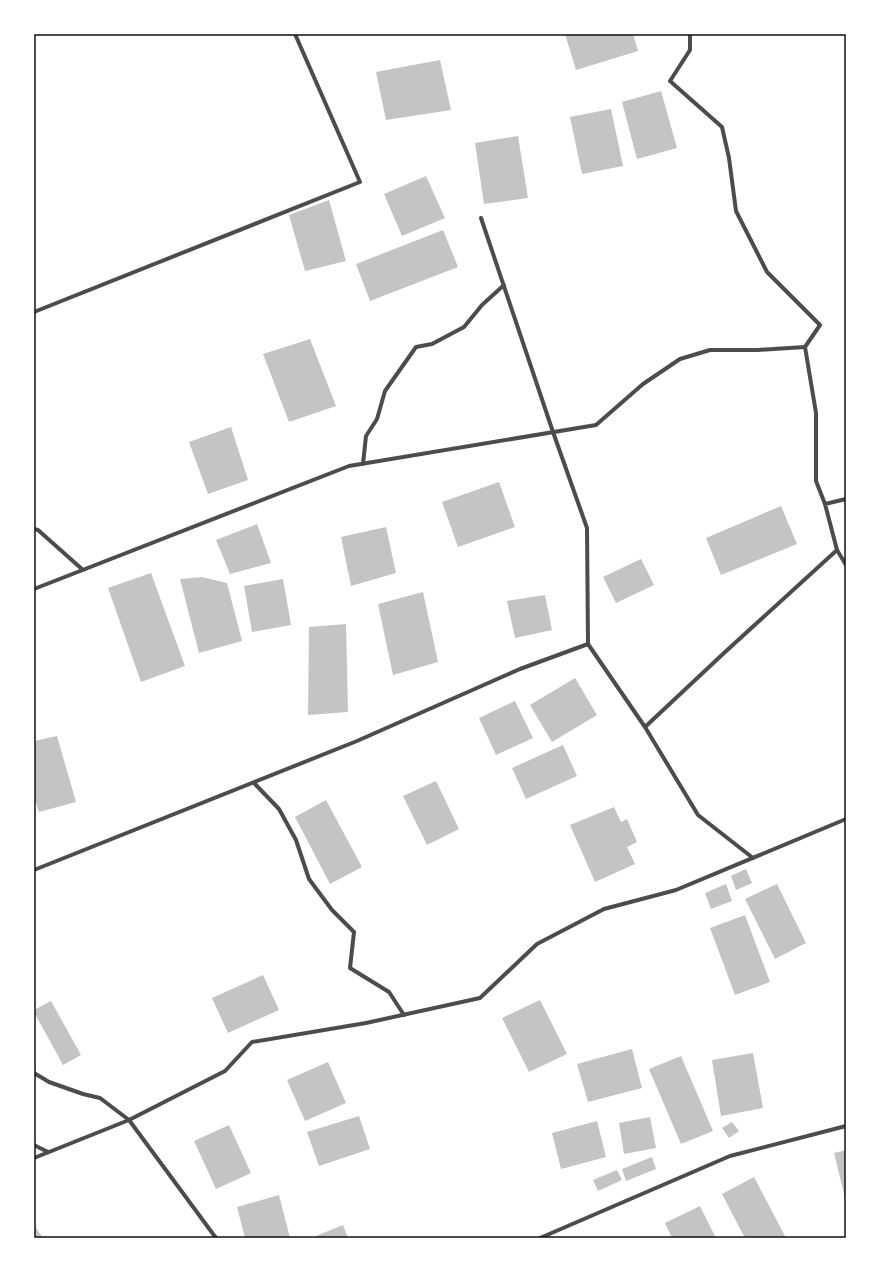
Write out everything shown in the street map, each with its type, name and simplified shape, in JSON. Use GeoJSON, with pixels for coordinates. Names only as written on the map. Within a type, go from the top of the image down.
{"type":"FeatureCollection","features":[{"type":"Feature","properties":{"kind":"street"},"geometry":{"type":"LineString","coordinates":[[34,312],[360,182],[295,34]]}},
{"type":"Feature","properties":{"kind":"street"},"geometry":{"type":"LineString","coordinates":[[690,34],[690,50],[670,81],[722,127],[729,158],[736,211],[767,272],[820,325],[805,347],[816,413],[816,481],[837,550],[846,565]]}},
{"type":"Feature","properties":{"kind":"street"},"geometry":{"type":"LineString","coordinates":[[482,218],[553,432],[587,528],[588,644],[645,727],[698,815],[753,858]]}},
{"type":"Feature","properties":{"kind":"street"},"geometry":{"type":"LineString","coordinates":[[363,464],[366,436],[377,419],[385,391],[416,347],[432,344],[464,327],[482,305],[504,285]]}},
{"type":"Feature","properties":{"kind":"street"},"geometry":{"type":"LineString","coordinates":[[34,589],[349,466],[596,425],[643,384],[680,359],[710,350],[758,350],[805,347]]}},
{"type":"Feature","properties":{"kind":"street"},"geometry":{"type":"LineString","coordinates":[[824,504],[846,499]]}},
{"type":"Feature","properties":{"kind":"street"},"geometry":{"type":"LineString","coordinates":[[34,529],[38,530],[83,570]]}},
{"type":"Feature","properties":{"kind":"street"},"geometry":{"type":"LineString","coordinates":[[645,727],[837,550]]}},
{"type":"Feature","properties":{"kind":"street"},"geometry":{"type":"LineString","coordinates":[[34,870],[357,741],[520,669],[588,644]]}},
{"type":"Feature","properties":{"kind":"street"},"geometry":{"type":"LineString","coordinates":[[254,783],[279,809],[296,840],[309,879],[332,910],[354,932],[350,968],[389,992],[404,1015]]}},
{"type":"Feature","properties":{"kind":"street"},"geometry":{"type":"LineString","coordinates":[[34,1158],[129,1120],[225,1071],[252,1042],[366,1023],[480,998],[537,944],[597,912],[676,890],[846,819]]}},
{"type":"Feature","properties":{"kind":"street"},"geometry":{"type":"LineString","coordinates":[[34,1073],[48,1082],[100,1098],[129,1120],[216,1238]]}},
{"type":"Feature","properties":{"kind":"street"},"geometry":{"type":"LineString","coordinates":[[540,1238],[730,1156],[846,1126]]}},
{"type":"Feature","properties":{"kind":"street"},"geometry":{"type":"LineString","coordinates":[[34,1145],[48,1152]]}},
{"type":"Feature","properties":{"kind":"building"},"geometry":{"type":"Polygon","coordinates":[[[565,34],[633,34],[638,51],[576,70],[565,34]]]}},
{"type":"Feature","properties":{"kind":"building"},"geometry":{"type":"Polygon","coordinates":[[[440,60],[451,110],[386,120],[376,72],[440,60]]]}},
{"type":"Feature","properties":{"kind":"building"},"geometry":{"type":"Polygon","coordinates":[[[661,91],[677,148],[637,159],[622,102],[661,91]]]}},
{"type":"Feature","properties":{"kind":"building"},"geometry":{"type":"Polygon","coordinates":[[[611,109],[623,166],[582,174],[570,117],[611,109]]]}},
{"type":"Feature","properties":{"kind":"building"},"geometry":{"type":"Polygon","coordinates":[[[518,136],[528,198],[484,204],[475,143],[518,136]]]}},
{"type":"Feature","properties":{"kind":"building"},"geometry":{"type":"Polygon","coordinates":[[[426,176],[445,218],[402,236],[384,194],[426,176]]]}},
{"type":"Feature","properties":{"kind":"building"},"geometry":{"type":"Polygon","coordinates":[[[329,200],[346,261],[305,271],[289,215],[329,200]]]}},
{"type":"Feature","properties":{"kind":"building"},"geometry":{"type":"Polygon","coordinates":[[[443,230],[458,267],[370,301],[356,264],[443,230]]]}},
{"type":"Feature","properties":{"kind":"building"},"geometry":{"type":"Polygon","coordinates":[[[310,339],[336,406],[289,422],[263,354],[310,339]]]}},
{"type":"Feature","properties":{"kind":"building"},"geometry":{"type":"Polygon","coordinates":[[[231,427],[248,480],[208,494],[189,442],[231,427]]]}},
{"type":"Feature","properties":{"kind":"building"},"geometry":{"type":"Polygon","coordinates":[[[499,482],[515,527],[458,547],[442,502],[499,482]]]}},
{"type":"Feature","properties":{"kind":"building"},"geometry":{"type":"Polygon","coordinates":[[[781,506],[797,544],[721,575],[706,538],[781,506]]]}},
{"type":"Feature","properties":{"kind":"building"},"geometry":{"type":"Polygon","coordinates":[[[257,524],[271,563],[230,574],[216,540],[257,524]]]}},
{"type":"Feature","properties":{"kind":"building"},"geometry":{"type":"Polygon","coordinates":[[[386,527],[396,573],[351,586],[341,537],[386,527]]]}},
{"type":"Feature","properties":{"kind":"building"},"geometry":{"type":"Polygon","coordinates":[[[641,559],[654,585],[616,603],[603,577],[641,559]]]}},
{"type":"Feature","properties":{"kind":"building"},"geometry":{"type":"Polygon","coordinates":[[[151,573],[185,666],[141,682],[108,588],[151,573]]]}},
{"type":"Feature","properties":{"kind":"building"},"geometry":{"type":"Polygon","coordinates":[[[202,577],[227,583],[242,641],[199,653],[180,579],[202,577]]]}},
{"type":"Feature","properties":{"kind":"building"},"geometry":{"type":"Polygon","coordinates":[[[283,579],[291,625],[252,632],[244,586],[283,579]]]}},
{"type":"Feature","properties":{"kind":"building"},"geometry":{"type":"Polygon","coordinates":[[[423,592],[438,662],[393,675],[378,604],[423,592]]]}},
{"type":"Feature","properties":{"kind":"building"},"geometry":{"type":"Polygon","coordinates":[[[545,595],[552,630],[515,638],[507,601],[545,595]]]}},
{"type":"Feature","properties":{"kind":"building"},"geometry":{"type":"Polygon","coordinates":[[[346,624],[348,712],[308,715],[309,627],[346,624]]]}},
{"type":"Feature","properties":{"kind":"building"},"geometry":{"type":"Polygon","coordinates":[[[575,678],[597,715],[552,742],[530,705],[575,678]]]}},
{"type":"Feature","properties":{"kind":"building"},"geometry":{"type":"Polygon","coordinates":[[[515,701],[533,738],[496,755],[479,718],[515,701]]]}},
{"type":"Feature","properties":{"kind":"building"},"geometry":{"type":"Polygon","coordinates":[[[57,736],[76,802],[39,812],[34,797],[34,741],[57,736]]]}},
{"type":"Feature","properties":{"kind":"building"},"geometry":{"type":"Polygon","coordinates":[[[563,745],[577,776],[526,799],[512,768],[563,745]]]}},
{"type":"Feature","properties":{"kind":"building"},"geometry":{"type":"Polygon","coordinates":[[[436,781],[459,829],[427,845],[403,796],[436,781]]]}},
{"type":"Feature","properties":{"kind":"building"},"geometry":{"type":"Polygon","coordinates":[[[326,800],[362,867],[330,884],[295,817],[326,800]]]}},
{"type":"Feature","properties":{"kind":"building"},"geometry":{"type":"Polygon","coordinates":[[[614,807],[621,822],[627,819],[637,842],[627,847],[635,864],[595,882],[570,825],[614,807]]]}},
{"type":"Feature","properties":{"kind":"building"},"geometry":{"type":"Polygon","coordinates":[[[746,869],[752,883],[736,890],[731,876],[746,869]]]}},
{"type":"Feature","properties":{"kind":"building"},"geometry":{"type":"Polygon","coordinates":[[[726,884],[732,901],[711,909],[705,893],[726,884]]]}},
{"type":"Feature","properties":{"kind":"building"},"geometry":{"type":"Polygon","coordinates":[[[777,884],[806,943],[775,959],[745,899],[777,884]]]}},
{"type":"Feature","properties":{"kind":"building"},"geometry":{"type":"Polygon","coordinates":[[[745,915],[770,982],[735,995],[710,928],[745,915]]]}},
{"type":"Feature","properties":{"kind":"building"},"geometry":{"type":"Polygon","coordinates":[[[263,975],[279,1010],[228,1033],[212,998],[263,975]]]}},
{"type":"Feature","properties":{"kind":"building"},"geometry":{"type":"Polygon","coordinates":[[[540,1000],[567,1054],[529,1072],[502,1018],[540,1000]]]}},
{"type":"Feature","properties":{"kind":"building"},"geometry":{"type":"Polygon","coordinates":[[[51,1001],[81,1055],[63,1065],[34,1012],[34,1010],[51,1001]]]}},
{"type":"Feature","properties":{"kind":"building"},"geometry":{"type":"Polygon","coordinates":[[[632,1049],[642,1088],[588,1102],[577,1064],[632,1049]]]}},
{"type":"Feature","properties":{"kind":"building"},"geometry":{"type":"Polygon","coordinates":[[[753,1053],[763,1108],[721,1116],[712,1060],[753,1053]]]}},
{"type":"Feature","properties":{"kind":"building"},"geometry":{"type":"Polygon","coordinates":[[[681,1056],[713,1131],[681,1144],[649,1069],[681,1056]]]}},
{"type":"Feature","properties":{"kind":"building"},"geometry":{"type":"Polygon","coordinates":[[[328,1062],[346,1103],[305,1121],[287,1080],[328,1062]]]}},
{"type":"Feature","properties":{"kind":"building"},"geometry":{"type":"Polygon","coordinates":[[[359,1116],[370,1149],[319,1166],[307,1132],[359,1116]]]}},
{"type":"Feature","properties":{"kind":"building"},"geometry":{"type":"Polygon","coordinates":[[[650,1117],[656,1148],[624,1154],[619,1123],[650,1117]]]}},
{"type":"Feature","properties":{"kind":"building"},"geometry":{"type":"Polygon","coordinates":[[[597,1121],[606,1157],[561,1169],[552,1133],[597,1121]]]}},
{"type":"Feature","properties":{"kind":"building"},"geometry":{"type":"Polygon","coordinates":[[[732,1122],[739,1131],[729,1138],[722,1128],[732,1122]]]}},
{"type":"Feature","properties":{"kind":"building"},"geometry":{"type":"Polygon","coordinates":[[[229,1125],[251,1173],[216,1189],[194,1141],[229,1125]]]}},
{"type":"Feature","properties":{"kind":"building"},"geometry":{"type":"Polygon","coordinates":[[[846,1150],[846,1198],[845,1198],[834,1153],[846,1150]]]}},
{"type":"Feature","properties":{"kind":"building"},"geometry":{"type":"Polygon","coordinates":[[[652,1157],[656,1169],[626,1181],[622,1169],[652,1157]]]}},
{"type":"Feature","properties":{"kind":"building"},"geometry":{"type":"Polygon","coordinates":[[[617,1170],[622,1180],[598,1191],[593,1180],[617,1170]]]}},
{"type":"Feature","properties":{"kind":"building"},"geometry":{"type":"Polygon","coordinates":[[[754,1177],[786,1238],[745,1238],[722,1194],[754,1177]]]}},
{"type":"Feature","properties":{"kind":"building"},"geometry":{"type":"Polygon","coordinates":[[[279,1195],[290,1238],[245,1238],[237,1207],[279,1195]]]}},
{"type":"Feature","properties":{"kind":"building"},"geometry":{"type":"Polygon","coordinates":[[[700,1206],[716,1238],[672,1238],[665,1223],[700,1206]]]}},
{"type":"Feature","properties":{"kind":"building"},"geometry":{"type":"Polygon","coordinates":[[[34,1225],[43,1238],[34,1238],[34,1225]]]}},
{"type":"Feature","properties":{"kind":"building"},"geometry":{"type":"Polygon","coordinates":[[[343,1225],[348,1238],[311,1238],[343,1225]]]}}]}
